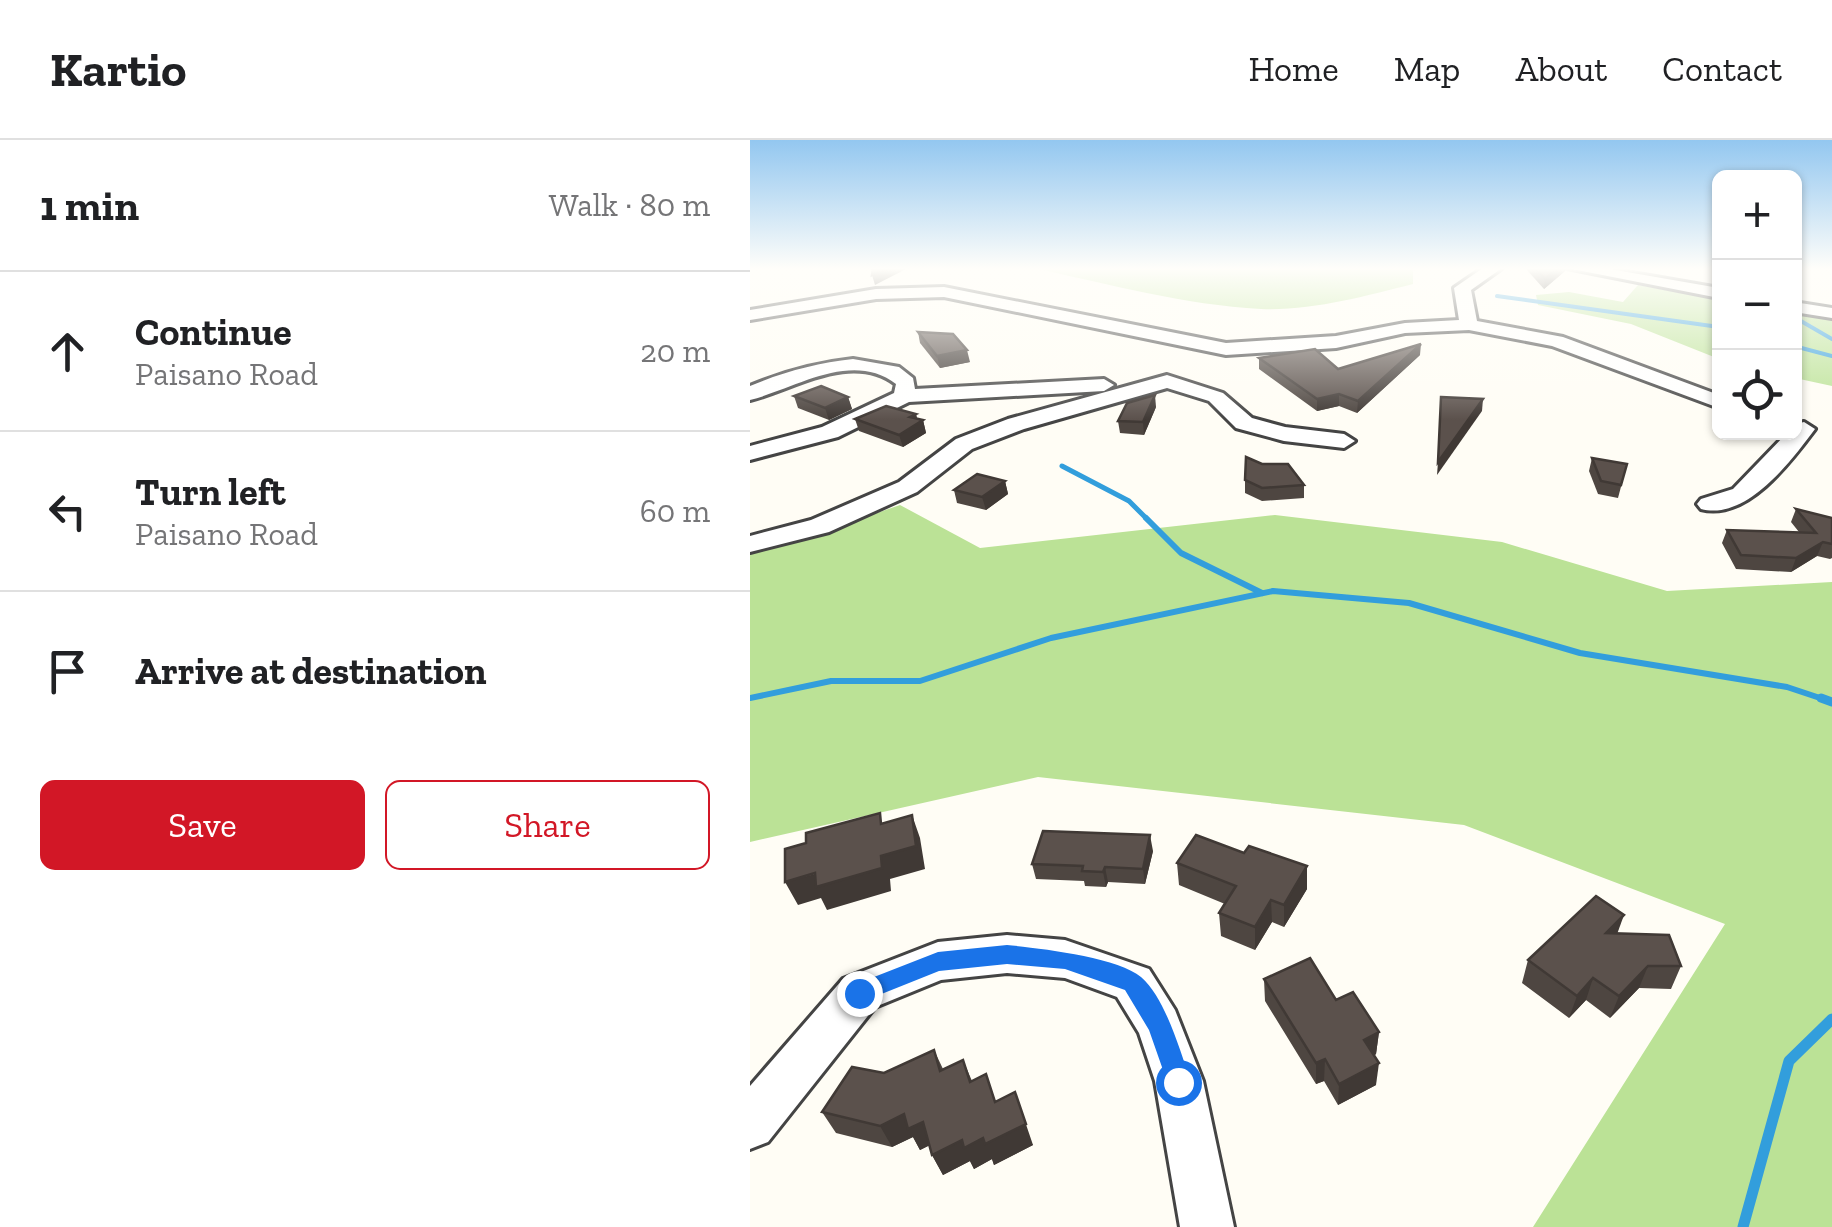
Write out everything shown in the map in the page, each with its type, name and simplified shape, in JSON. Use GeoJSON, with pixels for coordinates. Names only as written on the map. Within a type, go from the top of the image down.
{"type":"FeatureCollection","features":[{"type":"Feature","properties":{"kind":"street"},"geometry":{"type":"LineString","coordinates":[[1076,319],[1226,349],[1336,342],[1405,328],[1468,325],[1556,341],[1712,399]]}},
{"type":"Feature","properties":{"kind":"street"},"geometry":{"type":"LineString","coordinates":[[1467,319],[1468,325]]}},
{"type":"Feature","properties":{"kind":"street"},"geometry":{"type":"LineString","coordinates":[[750,544],[820,526],[908,487],[964,444],[1016,424],[1207,368],[1224,358],[1226,349]]}},
{"type":"Feature","properties":{"kind":"street"},"geometry":{"type":"LineString","coordinates":[[750,394],[794,377],[860,365],[896,370],[906,382],[904,396]]}},
{"type":"Feature","properties":{"kind":"street"},"geometry":{"type":"LineString","coordinates":[[750,453],[832,433],[904,396],[1167,381],[1216,397],[1244,422],[1284,434],[1344,441]]}},
{"type":"Feature","properties":{"kind":"street"},"geometry":{"type":"LineString","coordinates":[[1802,429],[1832,436]]}},
{"type":"Feature","properties":{"kind":"street"},"geometry":{"type":"LineString","coordinates":[[1710,504],[1742,494],[1789,440]]}},
{"type":"Feature","properties":{"kind":"street"},"geometry":{"type":"LineString","coordinates":[[750,1124],[859,993],[938,961],[1007,954],[1065,959],[1133,983],[1160,1026],[1178,1082],[1207,1227]]}},
{"type":"Feature","properties":{"kind":"green space"},"geometry":{"type":"Polygon","coordinates":[[[1605,319],[1712,319],[1712,356],[1631,324],[1605,319]]]}},
{"type":"Feature","properties":{"kind":"green space"},"geometry":{"type":"Polygon","coordinates":[[[1802,319],[1832,320],[1832,386],[1802,380],[1802,319]]]}},
{"type":"Feature","properties":{"kind":"green space"},"geometry":{"type":"Polygon","coordinates":[[[900,505],[980,548],[1275,515],[1502,542],[1667,591],[1832,582],[1832,1227],[1533,1227],[1725,924],[1464,825],[1038,777],[750,842],[750,549],[790,543],[900,505]]]}},
{"type":"Feature","properties":{"kind":"building"},"geometry":{"type":"Polygon","coordinates":[[[918,332],[953,334],[967,350],[937,356],[918,332]]]}},
{"type":"Feature","properties":{"kind":"building"},"geometry":{"type":"Polygon","coordinates":[[[1421,344],[1358,401],[1339,394],[1317,399],[1259,358],[1315,349],[1338,369],[1421,344]]]}},
{"type":"Feature","properties":{"kind":"building"},"geometry":{"type":"Polygon","coordinates":[[[821,386],[848,397],[825,408],[794,396],[821,386]]]}},
{"type":"Feature","properties":{"kind":"building"},"geometry":{"type":"Polygon","coordinates":[[[1155,395],[1143,422],[1118,421],[1127,403],[1155,395]]]}},
{"type":"Feature","properties":{"kind":"building"},"geometry":{"type":"Polygon","coordinates":[[[1441,397],[1483,399],[1438,462],[1441,397]]]}},
{"type":"Feature","properties":{"kind":"building"},"geometry":{"type":"Polygon","coordinates":[[[886,406],[916,414],[910,417],[923,420],[899,435],[855,419],[886,406]]]}},
{"type":"Feature","properties":{"kind":"building"},"geometry":{"type":"Polygon","coordinates":[[[1246,457],[1262,464],[1288,464],[1304,485],[1262,488],[1245,480],[1246,457]]]}},
{"type":"Feature","properties":{"kind":"building"},"geometry":{"type":"Polygon","coordinates":[[[1592,458],[1627,464],[1621,485],[1601,481],[1592,458]]]}},
{"type":"Feature","properties":{"kind":"building"},"geometry":{"type":"Polygon","coordinates":[[[977,474],[1005,481],[982,497],[954,490],[977,474]]]}},
{"type":"Feature","properties":{"kind":"building"},"geometry":{"type":"Polygon","coordinates":[[[1796,509],[1832,518],[1832,544],[1823,542],[1796,558],[1741,555],[1727,530],[1816,533],[1796,509]]]}},
{"type":"Feature","properties":{"kind":"building"},"geometry":{"type":"Polygon","coordinates":[[[880,813],[881,824],[912,815],[916,846],[881,856],[882,868],[816,887],[815,873],[785,882],[785,849],[806,843],[806,833],[880,813]]]}},
{"type":"Feature","properties":{"kind":"building"},"geometry":{"type":"Polygon","coordinates":[[[1043,831],[1150,835],[1143,869],[1105,867],[1103,872],[1082,871],[1083,866],[1032,864],[1043,831]]]}},
{"type":"Feature","properties":{"kind":"building"},"geometry":{"type":"Polygon","coordinates":[[[1196,835],[1244,853],[1249,846],[1307,866],[1284,905],[1271,900],[1255,927],[1219,913],[1236,886],[1177,863],[1196,835]]]}},
{"type":"Feature","properties":{"kind":"building"},"geometry":{"type":"Polygon","coordinates":[[[1596,896],[1624,915],[1606,933],[1669,935],[1681,966],[1648,966],[1619,996],[1593,978],[1577,996],[1528,960],[1596,896]]]}},
{"type":"Feature","properties":{"kind":"building"},"geometry":{"type":"Polygon","coordinates":[[[1310,958],[1336,1000],[1353,992],[1379,1032],[1364,1040],[1379,1063],[1339,1084],[1325,1059],[1316,1063],[1264,979],[1310,958]]]}},
{"type":"Feature","properties":{"kind":"building"},"geometry":{"type":"Polygon","coordinates":[[[934,1050],[940,1071],[963,1060],[970,1082],[986,1074],[995,1102],[1015,1092],[1026,1124],[985,1144],[983,1138],[964,1148],[962,1140],[932,1155],[923,1122],[908,1129],[904,1114],[880,1126],[822,1112],[852,1067],[884,1073],[934,1050]]]}},
{"type":"Feature","properties":{"kind":"waterway"},"geometry":{"type":"LineString","coordinates":[[1660,319],[1712,326]]}},
{"type":"Feature","properties":{"kind":"waterway"},"geometry":{"type":"LineString","coordinates":[[1802,322],[1832,339]]}},
{"type":"Feature","properties":{"kind":"waterway"},"geometry":{"type":"LineString","coordinates":[[1802,348],[1832,356]]}},
{"type":"Feature","properties":{"kind":"waterway"},"geometry":{"type":"LineString","coordinates":[[1062,466],[1129,501],[1181,553],[1262,593]]}},
{"type":"Feature","properties":{"kind":"waterway"},"geometry":{"type":"LineString","coordinates":[[750,698],[831,681],[920,681],[1051,638],[1273,591],[1409,603],[1580,653],[1787,687],[1829,701]]}},
{"type":"Feature","properties":{"kind":"waterway"},"geometry":{"type":"LineString","coordinates":[[1821,698],[1832,702]]}},
{"type":"Feature","properties":{"kind":"waterway"},"geometry":{"type":"LineString","coordinates":[[1743,1227],[1789,1061],[1832,1019]]}},
{"type":"Feature","properties":{"kind":"route"},"geometry":{"type":"LineString","coordinates":[[859,993],[938,961],[1007,954],[1065,959],[1133,983],[1160,1026],[1178,1082]]}}]}
